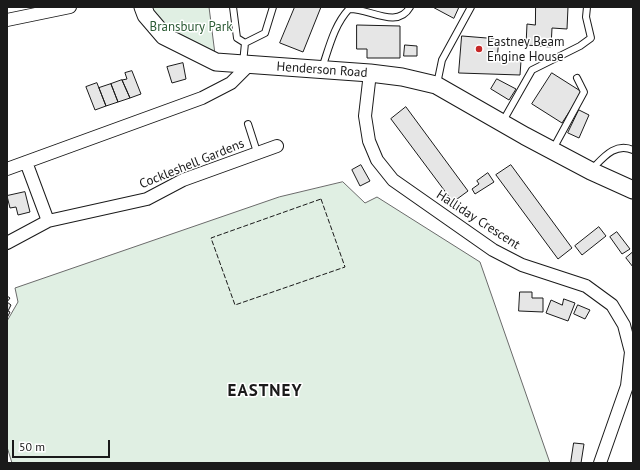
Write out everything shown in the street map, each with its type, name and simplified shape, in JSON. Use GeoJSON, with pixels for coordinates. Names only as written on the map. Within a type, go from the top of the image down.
{"type":"FeatureCollection","features":[{"type":"Feature","properties":{"kind":"street"},"geometry":{"type":"LineString","coordinates":[[7,20],[70,7]]}},
{"type":"Feature","properties":{"kind":"street","name":"Henderson Road"},"geometry":{"type":"LineString","coordinates":[[143,7],[146,15],[164,36],[216,62],[402,76],[436,85],[552,150],[633,190]]}},
{"type":"Feature","properties":{"kind":"street"},"geometry":{"type":"LineString","coordinates":[[7,169],[202,98],[231,83],[247,64]]}},
{"type":"Feature","properties":{"kind":"street","name":"Halliday Crescent"},"geometry":{"type":"LineString","coordinates":[[370,73],[365,116],[369,141],[377,160],[393,180],[493,250],[522,265],[586,286],[612,305],[624,325],[630,352],[627,386],[600,463]]}},
{"type":"Feature","properties":{"kind":"street","name":"Cockleshell Gardens"},"geometry":{"type":"LineString","coordinates":[[7,243],[48,221],[147,199],[183,180],[277,146]]}},
{"type":"Feature","properties":{"kind":"street"},"geometry":{"type":"LineString","coordinates":[[26,162],[48,221]]}},
{"type":"Feature","properties":{"kind":"lane"},"geometry":{"type":"LineString","coordinates":[[233,7],[237,38],[245,43]]}},
{"type":"Feature","properties":{"kind":"lane"},"geometry":{"type":"LineString","coordinates":[[245,43],[265,33],[273,7]]}},
{"type":"Feature","properties":{"kind":"lane"},"geometry":{"type":"LineString","coordinates":[[322,70],[333,36],[348,9],[358,9],[391,18],[400,17],[407,13],[410,7]]}},
{"type":"Feature","properties":{"kind":"lane"},"geometry":{"type":"LineString","coordinates":[[436,85],[442,60],[471,7]]}},
{"type":"Feature","properties":{"kind":"lane"},"geometry":{"type":"LineString","coordinates":[[502,123],[532,70],[580,46],[591,38],[586,16],[587,7]]}},
{"type":"Feature","properties":{"kind":"lane"},"geometry":{"type":"LineString","coordinates":[[245,43],[247,64]]}},
{"type":"Feature","properties":{"kind":"lane"},"geometry":{"type":"LineString","coordinates":[[552,150],[584,92],[577,78]]}},
{"type":"Feature","properties":{"kind":"lane"},"geometry":{"type":"LineString","coordinates":[[248,124],[257,152]]}},
{"type":"Feature","properties":{"kind":"lane"},"geometry":{"type":"LineString","coordinates":[[590,170],[613,150],[626,148],[633,150]]}},
{"type":"Feature","properties":{"kind":"green space","name":"Bransbury Park"},"geometry":{"type":"Polygon","coordinates":[[[143,7],[209,7],[216,62],[199,55],[143,7]]]}},
{"type":"Feature","properties":{"kind":"green space"},"geometry":{"type":"Polygon","coordinates":[[[343,182],[365,203],[377,197],[480,262],[550,463],[12,463],[7,447],[7,321],[18,302],[15,288],[279,197],[343,182]]]}},
{"type":"Feature","properties":{"kind":"building"},"geometry":{"type":"Polygon","coordinates":[[[295,7],[321,7],[303,52],[280,43],[295,7]]]}},
{"type":"Feature","properties":{"kind":"building"},"geometry":{"type":"Polygon","coordinates":[[[433,7],[459,7],[454,18],[433,7]]]}},
{"type":"Feature","properties":{"kind":"building"},"geometry":{"type":"Polygon","coordinates":[[[536,7],[568,7],[567,29],[552,28],[551,47],[526,45],[527,24],[535,25],[536,7]]]}},
{"type":"Feature","properties":{"kind":"building"},"geometry":{"type":"Polygon","coordinates":[[[357,25],[400,26],[400,58],[367,58],[367,49],[357,49],[357,25]]]}},
{"type":"Feature","properties":{"kind":"building","name":"Eastney Beam Engine House"},"geometry":{"type":"Polygon","coordinates":[[[462,36],[499,39],[497,59],[521,61],[520,75],[459,73],[462,36]]]}},
{"type":"Feature","properties":{"kind":"building"},"geometry":{"type":"Polygon","coordinates":[[[405,45],[417,46],[417,56],[404,56],[405,45]]]}},
{"type":"Feature","properties":{"kind":"building"},"geometry":{"type":"Polygon","coordinates":[[[183,63],[186,79],[172,83],[167,67],[183,63]]]}},
{"type":"Feature","properties":{"kind":"building"},"geometry":{"type":"Polygon","coordinates":[[[132,71],[141,94],[130,98],[122,80],[127,79],[125,73],[132,71]]]}},
{"type":"Feature","properties":{"kind":"building"},"geometry":{"type":"Polygon","coordinates":[[[552,73],[582,92],[562,123],[532,104],[552,73]]]}},
{"type":"Feature","properties":{"kind":"building"},"geometry":{"type":"Polygon","coordinates":[[[497,79],[516,89],[509,100],[491,89],[497,79]]]}},
{"type":"Feature","properties":{"kind":"building"},"geometry":{"type":"Polygon","coordinates":[[[122,80],[130,98],[118,102],[111,84],[122,80]]]}},
{"type":"Feature","properties":{"kind":"building"},"geometry":{"type":"Polygon","coordinates":[[[97,83],[106,106],[95,110],[86,87],[97,83]]]}},
{"type":"Feature","properties":{"kind":"building"},"geometry":{"type":"Polygon","coordinates":[[[111,84],[118,102],[106,106],[99,88],[111,84]]]}},
{"type":"Feature","properties":{"kind":"building"},"geometry":{"type":"Polygon","coordinates":[[[406,107],[468,191],[453,202],[391,119],[406,107]]]}},
{"type":"Feature","properties":{"kind":"building"},"geometry":{"type":"Polygon","coordinates":[[[579,110],[589,115],[579,138],[568,133],[579,110]]]}},
{"type":"Feature","properties":{"kind":"building"},"geometry":{"type":"Polygon","coordinates":[[[361,165],[370,181],[360,186],[352,170],[361,165]]]}},
{"type":"Feature","properties":{"kind":"building"},"geometry":{"type":"Polygon","coordinates":[[[511,165],[572,248],[558,259],[496,175],[511,165]]]}},
{"type":"Feature","properties":{"kind":"building"},"geometry":{"type":"Polygon","coordinates":[[[488,173],[494,182],[475,194],[472,189],[479,184],[477,181],[488,173]]]}},
{"type":"Feature","properties":{"kind":"building"},"geometry":{"type":"Polygon","coordinates":[[[25,192],[30,212],[18,215],[16,207],[10,208],[7,196],[25,192]]]}},
{"type":"Feature","properties":{"kind":"building"},"geometry":{"type":"Polygon","coordinates":[[[599,227],[606,236],[582,255],[575,246],[599,227]]]}},
{"type":"Feature","properties":{"kind":"building"},"geometry":{"type":"Polygon","coordinates":[[[617,232],[630,249],[622,254],[610,237],[617,232]]]}},
{"type":"Feature","properties":{"kind":"building"},"geometry":{"type":"Polygon","coordinates":[[[633,252],[633,267],[626,258],[633,252]]]}},
{"type":"Feature","properties":{"kind":"building"},"geometry":{"type":"Polygon","coordinates":[[[520,292],[532,292],[532,298],[543,298],[543,312],[519,311],[520,292]]]}},
{"type":"Feature","properties":{"kind":"building"},"geometry":{"type":"Polygon","coordinates":[[[564,299],[575,303],[568,321],[546,313],[551,300],[562,305],[564,299]]]}},
{"type":"Feature","properties":{"kind":"building"},"geometry":{"type":"Polygon","coordinates":[[[7,302],[11,305],[7,318],[7,302]]]}},
{"type":"Feature","properties":{"kind":"building"},"geometry":{"type":"Polygon","coordinates":[[[578,305],[590,310],[585,319],[574,314],[578,305]]]}},
{"type":"Feature","properties":{"kind":"building"},"geometry":{"type":"Polygon","coordinates":[[[574,443],[584,444],[581,463],[571,463],[574,443]]]}},
{"type":"Feature","properties":{"kind":"fence"},"geometry":{"type":"LineString","coordinates":[[321,199],[345,267],[235,305],[211,238],[321,199]]}},
{"type":"Feature","properties":{"kind":"place","name":"Eastney Beam Engine House"},"geometry":{"type":"Point","coordinates":[479,49]}},
{"type":"Feature","properties":{"kind":"district","name":"EASTNEY"},"geometry":{"type":"Point","coordinates":[265,391]}}]}
